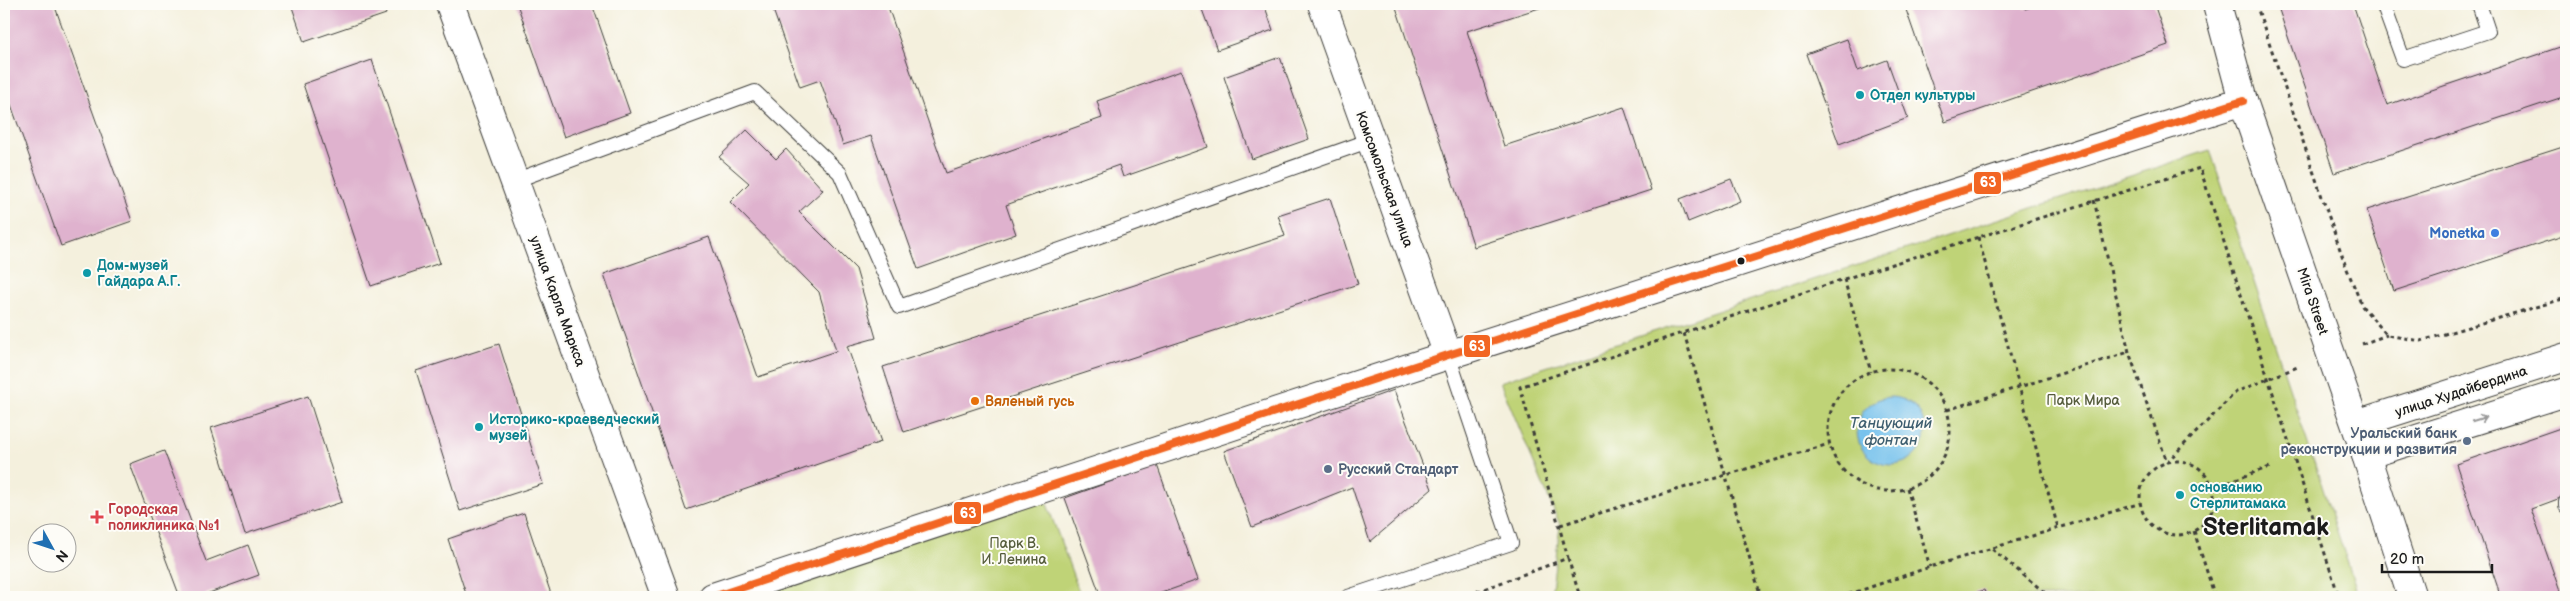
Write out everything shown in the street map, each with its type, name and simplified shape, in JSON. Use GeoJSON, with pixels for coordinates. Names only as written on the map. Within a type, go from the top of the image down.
{"type":"FeatureCollection","features":[{"type":"Feature","properties":{"kind":"street","name":"улица Карла Маркса"},"geometry":{"type":"LineString","coordinates":[[450,4],[666,597]]}},
{"type":"Feature","properties":{"kind":"street","name":"Комсомольская улица"},"geometry":{"type":"LineString","coordinates":[[1322,4],[1448,355]]}},
{"type":"Feature","properties":{"kind":"street","name":"Mira Street"},"geometry":{"type":"LineString","coordinates":[[2217,4],[2243,101],[2356,424],[2412,597]]}},
{"type":"Feature","properties":{"kind":"street"},"geometry":{"type":"LineString","coordinates":[[713,597],[1448,355],[2243,101]]}},
{"type":"Feature","properties":{"kind":"street","name":"улица Худайбердина"},"geometry":{"type":"LineString","coordinates":[[2356,424],[2566,358]]}},
{"type":"Feature","properties":{"kind":"street"},"geometry":{"type":"LineString","coordinates":[[2366,455],[2566,392]]}},
{"type":"Feature","properties":{"kind":"lane"},"geometry":{"type":"LineString","coordinates":[[2383,4],[2403,59],[2488,31],[2479,4]]}},
{"type":"Feature","properties":{"kind":"lane"},"geometry":{"type":"LineString","coordinates":[[514,181],[756,92],[840,173],[899,307],[1371,140]]}},
{"type":"Feature","properties":{"kind":"lane"},"geometry":{"type":"LineString","coordinates":[[1348,597],[1511,543],[1448,355]]}},
{"type":"Feature","properties":{"kind":"path"},"geometry":{"type":"LineString","coordinates":[[2256,4],[2345,264],[2362,306],[2387,335]]}},
{"type":"Feature","properties":{"kind":"path"},"geometry":{"type":"LineString","coordinates":[[1580,597],[1520,387],[1844,279],[2200,168],[2339,597]]}},
{"type":"Feature","properties":{"kind":"path"},"geometry":{"type":"LineString","coordinates":[[2094,200],[2129,352],[2167,462]]}},
{"type":"Feature","properties":{"kind":"path"},"geometry":{"type":"LineString","coordinates":[[1978,237],[2058,528]]}},
{"type":"Feature","properties":{"kind":"path"},"geometry":{"type":"LineString","coordinates":[[1844,279],[1870,372]]}},
{"type":"Feature","properties":{"kind":"path"},"geometry":{"type":"LineString","coordinates":[[2371,341],[2387,335],[2421,341],[2566,298]]}},
{"type":"Feature","properties":{"kind":"path"},"geometry":{"type":"LineString","coordinates":[[1684,333],[1761,597]]}},
{"type":"Feature","properties":{"kind":"path"},"geometry":{"type":"LineString","coordinates":[[1947,410],[2129,352]]}},
{"type":"Feature","properties":{"kind":"path"},"geometry":{"type":"LineString","coordinates":[[2167,462],[2190,463],[2200,469],[2213,487],[2214,497],[2209,517],[2194,531],[2183,535],[2160,531],[2150,524],[2144,515],[2141,503],[2144,483],[2150,474],[2167,462],[2236,392],[2301,366]]}},
{"type":"Feature","properties":{"kind":"path"},"geometry":{"type":"LineString","coordinates":[[1889,369],[1908,372],[1925,380],[1938,393],[1947,410],[1951,429],[1947,448],[1939,466],[1925,480],[1907,488],[1888,491],[1868,488],[1859,483],[1851,478],[1837,463],[1830,444],[1828,426],[1832,408],[1841,392],[1854,380],[1870,372],[1889,369]]}},
{"type":"Feature","properties":{"kind":"path"},"geometry":{"type":"LineString","coordinates":[[1560,525],[1830,444]]}},
{"type":"Feature","properties":{"kind":"path"},"geometry":{"type":"LineString","coordinates":[[2213,487],[2270,467]]}},
{"type":"Feature","properties":{"kind":"path"},"geometry":{"type":"LineString","coordinates":[[1907,488],[1930,567]]}},
{"type":"Feature","properties":{"kind":"path"},"geometry":{"type":"LineString","coordinates":[[1841,597],[1930,567],[2141,503]]}},
{"type":"Feature","properties":{"kind":"path"},"geometry":{"type":"LineString","coordinates":[[2194,531],[2215,597]]}},
{"type":"Feature","properties":{"kind":"path"},"geometry":{"type":"LineString","coordinates":[[1991,548],[2050,597]]}},
{"type":"Feature","properties":{"kind":"path"},"geometry":{"type":"LineString","coordinates":[[1462,597],[1568,558]]}},
{"type":"Feature","properties":{"kind":"green space","name":"Парк Мира"},"geometry":{"type":"Polygon","coordinates":[[[2210,150],[2359,597],[1551,597],[1560,525],[1500,382],[2210,150]]]}},
{"type":"Feature","properties":{"kind":"green space","name":"Парк В. И. Ленина"},"geometry":{"type":"Polygon","coordinates":[[[1043,493],[1081,597],[737,597],[1043,493]]]}},
{"type":"Feature","properties":{"kind":"water","name":"Танцующий фонтан"},"geometry":{"type":"Polygon","coordinates":[[[1891,397],[1904,400],[1915,407],[1922,418],[1925,431],[1922,444],[1915,455],[1904,462],[1891,465],[1878,462],[1867,455],[1860,444],[1857,431],[1860,418],[1867,407],[1878,400],[1891,397]]]}},
{"type":"Feature","properties":{"kind":"building"},"geometry":{"type":"Polygon","coordinates":[[[4,4],[54,4],[132,221],[61,246],[4,85],[4,4]]]}},
{"type":"Feature","properties":{"kind":"building"},"geometry":{"type":"Polygon","coordinates":[[[291,4],[383,4],[386,14],[304,42],[291,4]]]}},
{"type":"Feature","properties":{"kind":"building"},"geometry":{"type":"Polygon","coordinates":[[[517,4],[592,4],[630,113],[564,137],[517,4]]]}},
{"type":"Feature","properties":{"kind":"building"},"geometry":{"type":"Polygon","coordinates":[[[771,4],[887,4],[946,173],[1102,118],[1097,101],[1181,71],[1208,147],[1123,177],[1119,165],[1006,205],[1016,234],[918,269],[871,136],[843,145],[820,80],[800,87],[771,4]]]}},
{"type":"Feature","properties":{"kind":"building"},"geometry":{"type":"Polygon","coordinates":[[[1200,4],[1264,4],[1273,30],[1217,50],[1200,4]]]}},
{"type":"Feature","properties":{"kind":"building"},"geometry":{"type":"Polygon","coordinates":[[[1395,4],[1552,4],[1467,31],[1504,146],[1624,107],[1651,190],[1474,247],[1395,4]]]}},
{"type":"Feature","properties":{"kind":"building"},"geometry":{"type":"Polygon","coordinates":[[[1904,4],[2023,4],[2025,9],[2041,4],[2154,4],[2168,45],[1945,122],[1904,4]]]}},
{"type":"Feature","properties":{"kind":"building"},"geometry":{"type":"Polygon","coordinates":[[[2277,4],[2353,4],[2387,105],[2566,45],[2566,96],[2334,173],[2277,4]]]}},
{"type":"Feature","properties":{"kind":"building","name":"Отдел культуры"},"geometry":{"type":"Polygon","coordinates":[[[1847,39],[1858,71],[1887,60],[1908,118],[1839,144],[1806,54],[1847,39]]]}},
{"type":"Feature","properties":{"kind":"building"},"geometry":{"type":"Polygon","coordinates":[[[1280,57],[1309,139],[1252,159],[1224,77],[1280,57]]]}},
{"type":"Feature","properties":{"kind":"building"},"geometry":{"type":"Polygon","coordinates":[[[372,60],[440,263],[371,286],[303,84],[372,60]]]}},
{"type":"Feature","properties":{"kind":"building"},"geometry":{"type":"Polygon","coordinates":[[[747,130],[776,159],[786,149],[823,190],[799,212],[856,269],[876,338],[847,346],[881,442],[686,510],[604,274],[709,237],[758,377],[836,351],[819,292],[730,202],[749,183],[719,157],[747,130]]]}},
{"type":"Feature","properties":{"kind":"building"},"geometry":{"type":"Polygon","coordinates":[[[2566,146],[2566,235],[2394,291],[2367,210],[2566,146]]]}},
{"type":"Feature","properties":{"kind":"building"},"geometry":{"type":"Polygon","coordinates":[[[1731,179],[1740,201],[1688,222],[1680,199],[1731,179]]]}},
{"type":"Feature","properties":{"kind":"building"},"geometry":{"type":"Polygon","coordinates":[[[1330,198],[1358,284],[904,432],[883,367],[1285,236],[1278,215],[1330,198]]]}},
{"type":"Feature","properties":{"kind":"building","name":"Историко-краеведческий музей"},"geometry":{"type":"Polygon","coordinates":[[[499,344],[543,484],[460,511],[416,371],[499,344]]]}},
{"type":"Feature","properties":{"kind":"building","name":"Русский Стандарт"},"geometry":{"type":"Polygon","coordinates":[[[1394,390],[1432,489],[1370,542],[1352,487],[1252,527],[1224,451],[1394,390]]]}},
{"type":"Feature","properties":{"kind":"building"},"geometry":{"type":"Polygon","coordinates":[[[308,396],[342,502],[245,534],[211,428],[308,396]]]}},
{"type":"Feature","properties":{"kind":"building"},"geometry":{"type":"Polygon","coordinates":[[[2566,426],[2566,496],[2531,509],[2562,597],[2501,597],[2456,464],[2566,426]]]}},
{"type":"Feature","properties":{"kind":"building"},"geometry":{"type":"Polygon","coordinates":[[[164,451],[206,561],[248,545],[259,575],[198,597],[180,597],[130,464],[164,451]]]}},
{"type":"Feature","properties":{"kind":"building"},"geometry":{"type":"Polygon","coordinates":[[[1157,465],[1198,580],[1150,597],[1101,597],[1065,498],[1157,465]]]}},
{"type":"Feature","properties":{"kind":"building"},"geometry":{"type":"Polygon","coordinates":[[[524,513],[552,597],[467,597],[448,539],[524,513]]]}},
{"type":"Feature","properties":{"kind":"building"},"geometry":{"type":"Polygon","coordinates":[[[1984,590],[1987,597],[1963,597],[1984,590]]]}},
{"type":"Feature","properties":{"kind":"transit line","name":"63"},"geometry":{"type":"LineString","coordinates":[[713,597],[1448,355],[2243,101]]}},
{"type":"Feature","properties":{"kind":"place","name":"Отдел культуры"},"geometry":{"type":"Point","coordinates":[1860,95]}},
{"type":"Feature","properties":{"kind":"place","name":"Monetka"},"geometry":{"type":"Point","coordinates":[2495,233]}},
{"type":"Feature","properties":{"kind":"place","name":"Дом-музей Гайдара А.Г."},"geometry":{"type":"Point","coordinates":[87,273]}},
{"type":"Feature","properties":{"kind":"place","name":"Вяленый гусь"},"geometry":{"type":"Point","coordinates":[975,401]}},
{"type":"Feature","properties":{"kind":"place","name":"Историко-краеведческий музей"},"geometry":{"type":"Point","coordinates":[479,427]}},
{"type":"Feature","properties":{"kind":"place","name":"Уральский банк реконструкции и развития"},"geometry":{"type":"Point","coordinates":[2467,441]}},
{"type":"Feature","properties":{"kind":"place","name":"Русский Стандарт"},"geometry":{"type":"Point","coordinates":[1328,469]}},
{"type":"Feature","properties":{"kind":"place","name":"основанию Стерлитамака"},"geometry":{"type":"Point","coordinates":[2180,495]}},
{"type":"Feature","properties":{"kind":"place","name":"Городская поликлиника №1"},"geometry":{"type":"Point","coordinates":[97,517]}},
{"type":"Feature","properties":{"kind":"district","name":"Sterlitamak"},"geometry":{"type":"Point","coordinates":[2266,527]}}]}
